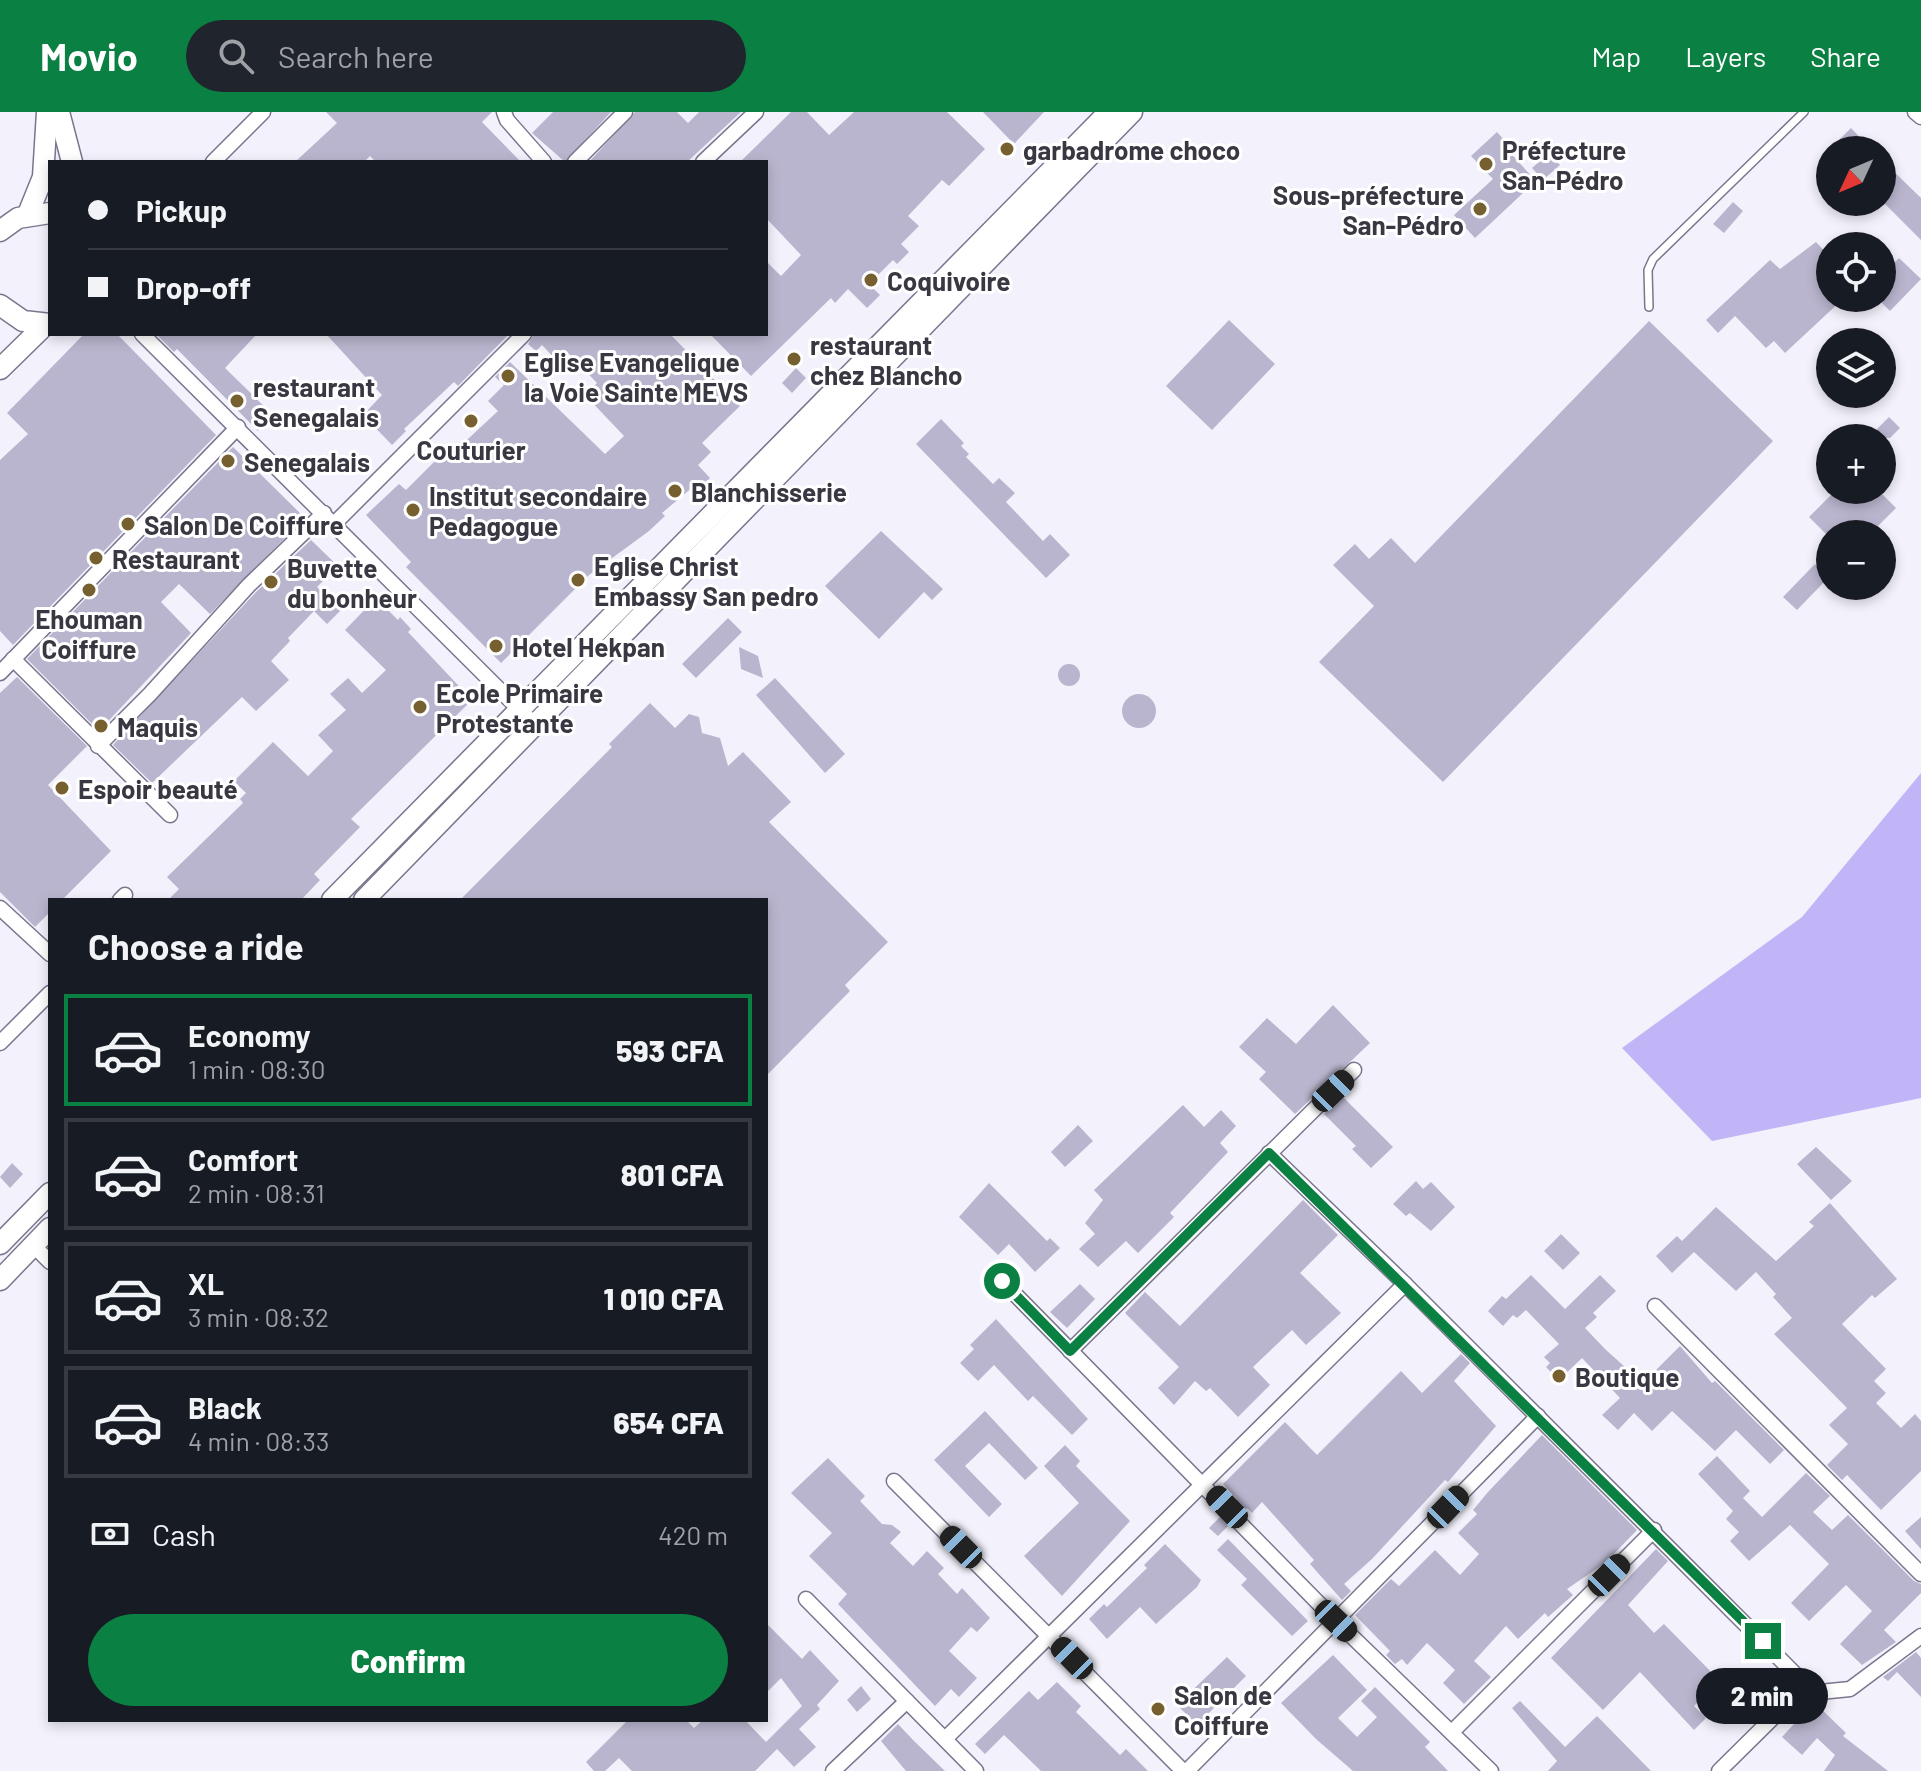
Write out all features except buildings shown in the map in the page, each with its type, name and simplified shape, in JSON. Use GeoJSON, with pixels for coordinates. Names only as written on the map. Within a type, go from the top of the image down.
{"type":"FeatureCollection","features":[{"type":"Feature","properties":{"kind":"main road"},"geometry":{"type":"LineString","coordinates":[[28,214],[43,177],[47,112]]}},
{"type":"Feature","properties":{"kind":"main road"},"geometry":{"type":"LineString","coordinates":[[59,112],[71,160]]}},
{"type":"Feature","properties":{"kind":"main road"},"geometry":{"type":"LineString","coordinates":[[366,898],[528,717],[1109,112]]}},
{"type":"Feature","properties":{"kind":"main road"},"geometry":{"type":"LineString","coordinates":[[334,898],[528,717],[1132,112]]}},
{"type":"Feature","properties":{"kind":"main road"},"geometry":{"type":"LineString","coordinates":[[0,231],[28,214],[48,213]]}},
{"type":"Feature","properties":{"kind":"main road"},"geometry":{"type":"LineString","coordinates":[[0,305],[23,321],[47,324]]}},
{"type":"Feature","properties":{"kind":"main road"},"geometry":{"type":"LineString","coordinates":[[0,369],[47,324]]}},
{"type":"Feature","properties":{"kind":"main road"},"geometry":{"type":"LineString","coordinates":[[0,1244],[48,1195]]}},
{"type":"Feature","properties":{"kind":"main road"},"geometry":{"type":"LineString","coordinates":[[0,1280],[48,1230]]}},
{"type":"Feature","properties":{"kind":"street"},"geometry":{"type":"LineString","coordinates":[[215,160],[263,112]]}},
{"type":"Feature","properties":{"kind":"street"},"geometry":{"type":"LineString","coordinates":[[504,112],[507,120],[542,160]]}},
{"type":"Feature","properties":{"kind":"street"},"geometry":{"type":"LineString","coordinates":[[577,160],[625,112]]}},
{"type":"Feature","properties":{"kind":"street"},"geometry":{"type":"LineString","coordinates":[[705,160],[756,112]]}},
{"type":"Feature","properties":{"kind":"street"},"geometry":{"type":"LineString","coordinates":[[1915,112],[1921,117]]}},
{"type":"Feature","properties":{"kind":"street"},"geometry":{"type":"LineString","coordinates":[[144,336],[528,717]]}},
{"type":"Feature","properties":{"kind":"street"},"geometry":{"type":"LineString","coordinates":[[98,746],[249,585],[329,518],[522,336]]}},
{"type":"Feature","properties":{"kind":"street"},"geometry":{"type":"LineString","coordinates":[[0,673],[238,427]]}},
{"type":"Feature","properties":{"kind":"street"},"geometry":{"type":"LineString","coordinates":[[13,659],[170,815]]}},
{"type":"Feature","properties":{"kind":"street"},"geometry":{"type":"LineString","coordinates":[[0,908],[48,952]]}},
{"type":"Feature","properties":{"kind":"street"},"geometry":{"type":"LineString","coordinates":[[0,1043],[48,995]]}},
{"type":"Feature","properties":{"kind":"street"},"geometry":{"type":"LineString","coordinates":[[1070,1351],[1354,1070]]}},
{"type":"Feature","properties":{"kind":"street"},"geometry":{"type":"LineString","coordinates":[[1269,1153],[1654,1530],[1806,1685],[1820,1692],[1850,1689],[1921,1636]]}},
{"type":"Feature","properties":{"kind":"street"},"geometry":{"type":"LineString","coordinates":[[34,1246],[48,1260]]}},
{"type":"Feature","properties":{"kind":"street"},"geometry":{"type":"LineString","coordinates":[[1002,1281],[1205,1484],[1336,1621],[1491,1771]]}},
{"type":"Feature","properties":{"kind":"street"},"geometry":{"type":"LineString","coordinates":[[945,1739],[1405,1284]]}},
{"type":"Feature","properties":{"kind":"street"},"geometry":{"type":"LineString","coordinates":[[1655,1306],[1921,1574]]}},
{"type":"Feature","properties":{"kind":"street"},"geometry":{"type":"LineString","coordinates":[[894,1481],[1185,1771],[1538,1416]]}},
{"type":"Feature","properties":{"kind":"street"},"geometry":{"type":"LineString","coordinates":[[1452,1732],[1654,1530]]}},
{"type":"Feature","properties":{"kind":"street"},"geometry":{"type":"LineString","coordinates":[[806,1599],[976,1771]]}},
{"type":"Feature","properties":{"kind":"street"},"geometry":{"type":"LineString","coordinates":[[1719,1771],[1806,1685]]}},
{"type":"Feature","properties":{"kind":"street"},"geometry":{"type":"LineString","coordinates":[[833,1771],[850,1766],[907,1701]]}},
{"type":"Feature","properties":{"kind":"lane"},"geometry":{"type":"LineString","coordinates":[[1649,307],[1648,270],[1653,259],[1804,112]]}},
{"type":"Feature","properties":{"kind":"shaded area"},"geometry":{"type":"Polygon","coordinates":[[[1921,773],[1921,1098],[1712,1141],[1622,1048],[1802,917],[1921,773]]]}},
{"type":"Feature","properties":{"kind":"place","name":"garbadrome choco"},"geometry":{"type":"Point","coordinates":[1007,149]}},
{"type":"Feature","properties":{"kind":"place","name":"Préfecture San-Pédro"},"geometry":{"type":"Point","coordinates":[1486,164]}},
{"type":"Feature","properties":{"kind":"place","name":"Sous-préfecture San-Pédro"},"geometry":{"type":"Point","coordinates":[1480,209]}},
{"type":"Feature","properties":{"kind":"place","name":"Coquivoire"},"geometry":{"type":"Point","coordinates":[871,280]}},
{"type":"Feature","properties":{"kind":"place","name":"restaurant chez Blancho"},"geometry":{"type":"Point","coordinates":[794,359]}},
{"type":"Feature","properties":{"kind":"place","name":"Eglise Evangelique la Voie Sainte MEVS"},"geometry":{"type":"Point","coordinates":[508,376]}},
{"type":"Feature","properties":{"kind":"place","name":"restaurant Senegalais"},"geometry":{"type":"Point","coordinates":[237,401]}},
{"type":"Feature","properties":{"kind":"place","name":"Couturier"},"geometry":{"type":"Point","coordinates":[471,421]}},
{"type":"Feature","properties":{"kind":"place","name":"Senegalais"},"geometry":{"type":"Point","coordinates":[228,461]}},
{"type":"Feature","properties":{"kind":"place","name":"Blanchisserie"},"geometry":{"type":"Point","coordinates":[675,491]}},
{"type":"Feature","properties":{"kind":"place","name":"Institut secondaire Pedagogue"},"geometry":{"type":"Point","coordinates":[413,510]}},
{"type":"Feature","properties":{"kind":"place","name":"Salon De Coiffure"},"geometry":{"type":"Point","coordinates":[128,524]}},
{"type":"Feature","properties":{"kind":"place","name":"Restaurant"},"geometry":{"type":"Point","coordinates":[96,558]}},
{"type":"Feature","properties":{"kind":"place","name":"Eglise Christ Embassy San pedro"},"geometry":{"type":"Point","coordinates":[578,580]}},
{"type":"Feature","properties":{"kind":"place","name":"Buvette du bonheur"},"geometry":{"type":"Point","coordinates":[271,582]}},
{"type":"Feature","properties":{"kind":"place","name":"Ehouman Coiffure"},"geometry":{"type":"Point","coordinates":[89,590]}},
{"type":"Feature","properties":{"kind":"place","name":"Hotel Hekpan"},"geometry":{"type":"Point","coordinates":[496,646]}},
{"type":"Feature","properties":{"kind":"place","name":"Ecole Primaire Protestante"},"geometry":{"type":"Point","coordinates":[420,707]}},
{"type":"Feature","properties":{"kind":"place","name":"Maquis"},"geometry":{"type":"Point","coordinates":[101,726]}},
{"type":"Feature","properties":{"kind":"place","name":"Espoir beauté"},"geometry":{"type":"Point","coordinates":[62,788]}},
{"type":"Feature","properties":{"kind":"place","name":"Boutique"},"geometry":{"type":"Point","coordinates":[1559,1376]}},
{"type":"Feature","properties":{"kind":"place","name":"Salon de Coiffure"},"geometry":{"type":"Point","coordinates":[1158,1709]}},
{"type":"Feature","properties":{"kind":"route"},"geometry":{"type":"LineString","coordinates":[[1002,1281],[1070,1351],[1269,1153],[1763,1641]]}}]}
